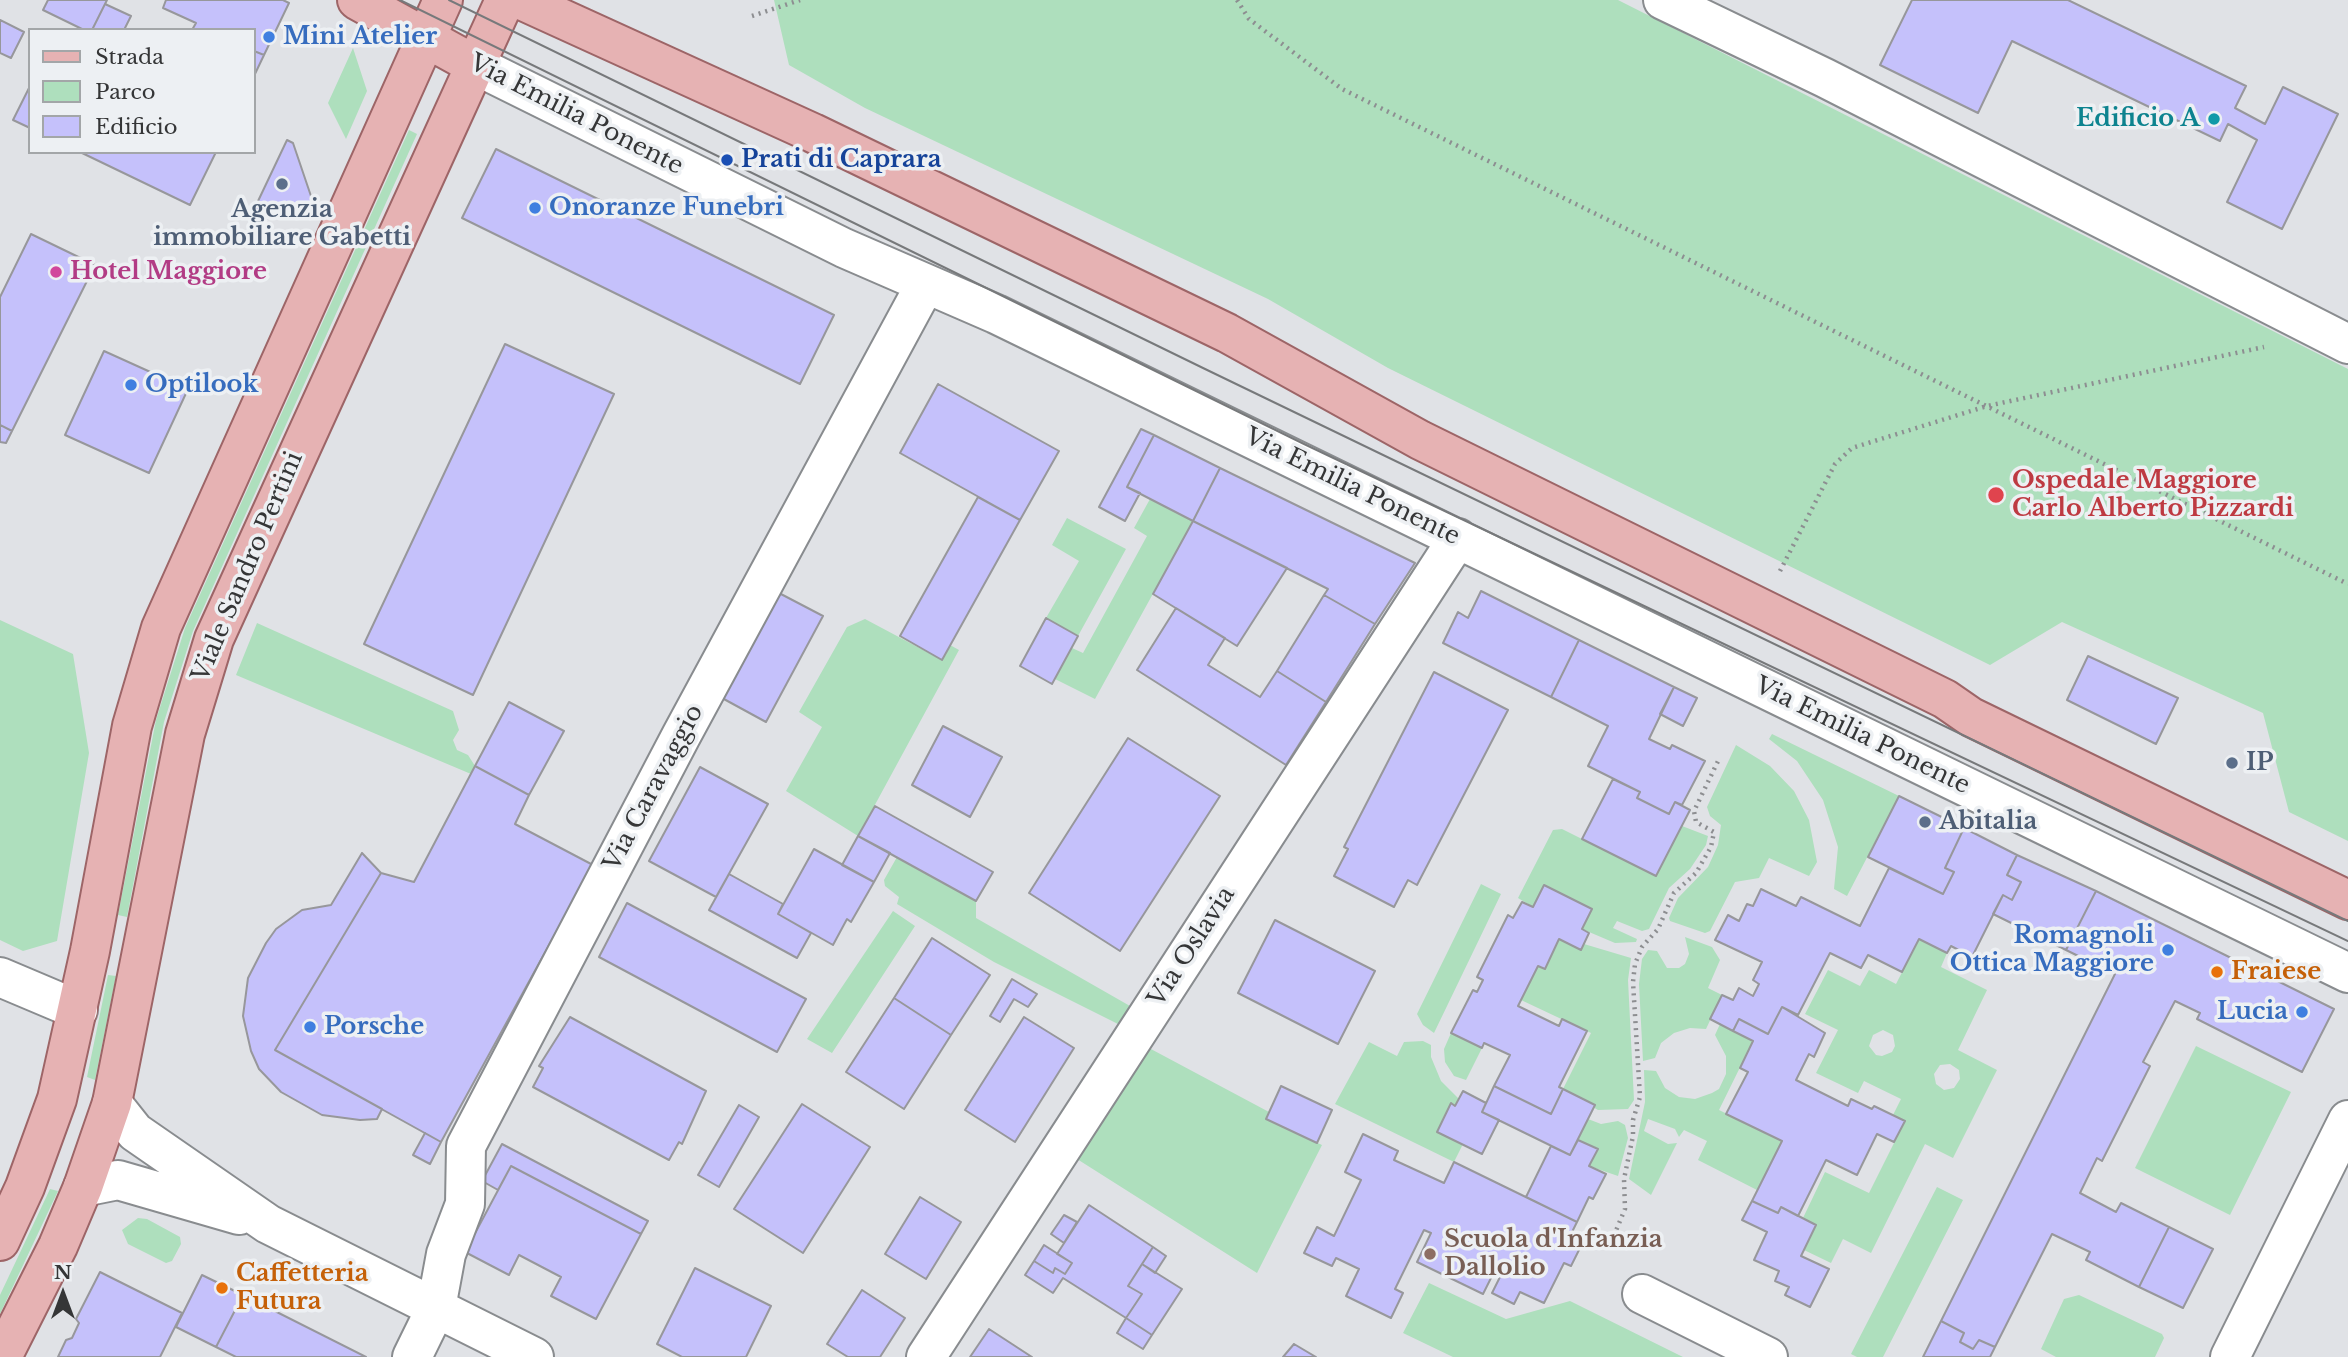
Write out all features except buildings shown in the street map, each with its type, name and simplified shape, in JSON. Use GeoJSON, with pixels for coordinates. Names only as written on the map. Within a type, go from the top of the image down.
{"type":"FeatureCollection","features":[{"type":"Feature","properties":{"kind":"main road","name":"Via Emilia Ponente"},"geometry":{"type":"LineString","coordinates":[[357,0],[427,36],[475,65]]}},
{"type":"Feature","properties":{"kind":"main road"},"geometry":{"type":"LineString","coordinates":[[0,1241],[47,1131],[78,1010],[132,726],[161,628],[443,0]]}},
{"type":"Feature","properties":{"kind":"main road","name":"Viale Sandro Pertini"},"geometry":{"type":"LineString","coordinates":[[2,1357],[58,1246],[83,1187],[112,1103],[185,734],[214,639],[377,274],[505,0]]}},
{"type":"Feature","properties":{"kind":"main road"},"geometry":{"type":"LineString","coordinates":[[521,0],[813,133],[1215,327],[1419,440],[1945,698],[1971,717],[2348,900]]}},
{"type":"Feature","properties":{"kind":"street"},"geometry":{"type":"LineString","coordinates":[[1663,0],[1825,78],[2348,344]]}},
{"type":"Feature","properties":{"kind":"street","name":"Via Emilia Ponente"},"geometry":{"type":"LineString","coordinates":[[475,65],[925,285],[996,314],[2348,973]]}},
{"type":"Feature","properties":{"kind":"street","name":"Via Caravaggio"},"geometry":{"type":"LineString","coordinates":[[412,1357],[436,1308],[446,1254],[467,1194],[464,1160],[467,1146],[681,736],[925,285]]}},
{"type":"Feature","properties":{"kind":"street","name":"Via Oslavia"},"geometry":{"type":"LineString","coordinates":[[926,1357],[1458,538]]}},
{"type":"Feature","properties":{"kind":"street"},"geometry":{"type":"LineString","coordinates":[[0,977],[78,1010]]}},
{"type":"Feature","properties":{"kind":"street"},"geometry":{"type":"LineString","coordinates":[[112,1103],[135,1132],[268,1224],[534,1357]]}},
{"type":"Feature","properties":{"kind":"street"},"geometry":{"type":"LineString","coordinates":[[2230,1357],[2348,1120]]}},
{"type":"Feature","properties":{"kind":"street"},"geometry":{"type":"LineString","coordinates":[[83,1187],[118,1180],[268,1224]]}},
{"type":"Feature","properties":{"kind":"street"},"geometry":{"type":"LineString","coordinates":[[1642,1294],[1768,1357]]}},
{"type":"Feature","properties":{"kind":"path"},"geometry":{"type":"LineString","coordinates":[[752,16],[800,0]]}},
{"type":"Feature","properties":{"kind":"path"},"geometry":{"type":"LineString","coordinates":[[1237,0],[1249,19],[1342,89],[2348,584]]}},
{"type":"Feature","properties":{"kind":"path"},"geometry":{"type":"LineString","coordinates":[[1780,572],[1835,464],[1852,448],[1987,406],[2258,350],[2286,337],[2296,317]]}},
{"type":"Feature","properties":{"kind":"path"},"geometry":{"type":"LineString","coordinates":[[1615,1247],[1612,1240],[1625,1209],[1623,1179],[1633,1142],[1633,1120],[1640,1097],[1633,982],[1635,964],[1642,947],[1658,929],[1674,893],[1696,873],[1711,847],[1714,832],[1696,822],[1694,811],[1720,757]]}},
{"type":"Feature","properties":{"kind":"green space","name":"Ospedale Maggiore Carlo Alberto Pizzardi"},"geometry":{"type":"Polygon","coordinates":[[[774,0],[1618,0],[2348,369],[2348,841],[2289,812],[2263,713],[2062,622],[1990,665],[1388,368],[1268,299],[865,108],[789,65],[774,0]]]}},
{"type":"Feature","properties":{"kind":"green space"},"geometry":{"type":"Polygon","coordinates":[[[353,48],[367,91],[346,139],[328,103],[353,48]]]}},
{"type":"Feature","properties":{"kind":"green space"},"geometry":{"type":"Polygon","coordinates":[[[409,130],[417,134],[193,631],[164,722],[127,917],[118,915],[156,720],[185,628],[409,130]]]}},
{"type":"Feature","properties":{"kind":"green space"},"geometry":{"type":"Polygon","coordinates":[[[1150,499],[1193,521],[1095,699],[1055,679],[1072,648],[1083,653],[1147,536],[1134,528],[1150,499]]]}},
{"type":"Feature","properties":{"kind":"green space"},"geometry":{"type":"Polygon","coordinates":[[[1067,518],[1126,549],[1078,636],[1046,618],[1079,561],[1052,545],[1067,518]]]}},
{"type":"Feature","properties":{"kind":"green space"},"geometry":{"type":"Polygon","coordinates":[[[865,619],[942,660],[950,645],[959,650],[858,836],[786,791],[822,727],[799,712],[847,627],[865,619]]]}},
{"type":"Feature","properties":{"kind":"green space"},"geometry":{"type":"Polygon","coordinates":[[[0,620],[73,654],[89,753],[57,941],[23,951],[0,940],[0,620]]]}},
{"type":"Feature","properties":{"kind":"green space"},"geometry":{"type":"Polygon","coordinates":[[[257,623],[453,711],[459,730],[453,740],[457,750],[468,755],[475,766],[471,774],[236,675],[257,623]]]}},
{"type":"Feature","properties":{"kind":"green space"},"geometry":{"type":"Polygon","coordinates":[[[1772,734],[1899,796],[1847,896],[1834,889],[1838,847],[1823,800],[1797,761],[1769,739],[1772,734]]]}},
{"type":"Feature","properties":{"kind":"green space"},"geometry":{"type":"Polygon","coordinates":[[[1736,745],[1770,766],[1794,791],[1809,820],[1817,862],[1809,876],[1769,858],[1759,878],[1735,882],[1710,931],[1705,933],[1670,921],[1669,918],[1678,898],[1708,867],[1718,845],[1721,825],[1710,816],[1707,807],[1736,745]]]}},
{"type":"Feature","properties":{"kind":"green space"},"geometry":{"type":"Polygon","coordinates":[[[1682,826],[1708,836],[1706,845],[1690,869],[1669,888],[1649,929],[1642,931],[1617,921],[1613,928],[1637,939],[1636,942],[1615,943],[1582,929],[1592,909],[1544,885],[1533,907],[1518,898],[1553,830],[1562,829],[1656,876],[1682,826]]]}},
{"type":"Feature","properties":{"kind":"green space"},"geometry":{"type":"Polygon","coordinates":[[[897,857],[976,901],[976,918],[1130,1006],[1118,1024],[994,962],[897,904],[899,897],[885,886],[884,880],[897,857]]]}},
{"type":"Feature","properties":{"kind":"green space"},"geometry":{"type":"Polygon","coordinates":[[[1481,884],[1501,894],[1434,1033],[1423,1025],[1417,1014],[1481,884]]]}},
{"type":"Feature","properties":{"kind":"green space"},"geometry":{"type":"Polygon","coordinates":[[[893,911],[915,926],[832,1053],[807,1039],[893,911]]]}},
{"type":"Feature","properties":{"kind":"green space"},"geometry":{"type":"Polygon","coordinates":[[[1685,937],[1712,947],[1720,960],[1708,988],[1722,995],[1706,1029],[1690,1028],[1674,1033],[1661,1043],[1655,1058],[1643,1061],[1639,984],[1642,959],[1648,950],[1657,951],[1667,968],[1679,968],[1685,964],[1689,954],[1685,937]]]}},
{"type":"Feature","properties":{"kind":"green space"},"geometry":{"type":"Polygon","coordinates":[[[1559,939],[1581,950],[1584,944],[1631,958],[1628,980],[1634,1100],[1628,1109],[1598,1110],[1593,1107],[1594,1104],[1563,1089],[1591,1033],[1521,1000],[1538,966],[1545,969],[1559,939]]]}},
{"type":"Feature","properties":{"kind":"green space"},"geometry":{"type":"Polygon","coordinates":[[[1919,939],[1947,953],[1941,967],[1987,990],[1958,1050],[1997,1070],[1953,1158],[1925,1144],[1871,1253],[1843,1239],[1831,1263],[1804,1250],[1816,1225],[1803,1218],[1825,1172],[1869,1193],[1905,1121],[1893,1115],[1901,1099],[1864,1081],[1858,1093],[1816,1073],[1838,1030],[1805,1014],[1828,970],[1860,986],[1869,970],[1896,984],[1919,939]],[[1883,1030],[1873,1035],[1869,1046],[1876,1055],[1882,1056],[1892,1052],[1895,1046],[1893,1035],[1883,1030]],[[1950,1064],[1940,1065],[1934,1074],[1936,1084],[1944,1090],[1954,1088],[1960,1079],[1959,1070],[1950,1064]]]}},
{"type":"Feature","properties":{"kind":"green space"},"geometry":{"type":"Polygon","coordinates":[[[108,975],[116,976],[95,1080],[87,1077],[108,975]]]}},
{"type":"Feature","properties":{"kind":"green space"},"geometry":{"type":"Polygon","coordinates":[[[1720,1024],[1753,1041],[1719,1110],[1782,1141],[1757,1190],[1698,1160],[1707,1141],[1684,1130],[1679,1137],[1675,1129],[1648,1119],[1644,1131],[1668,1144],[1677,1143],[1651,1195],[1629,1179],[1645,1102],[1644,1070],[1656,1071],[1665,1088],[1679,1097],[1695,1099],[1719,1089],[1726,1074],[1726,1056],[1715,1035],[1720,1024]]]}},
{"type":"Feature","properties":{"kind":"green space"},"geometry":{"type":"Polygon","coordinates":[[[1451,1033],[1482,1048],[1466,1080],[1454,1076],[1445,1062],[1444,1049],[1451,1033]]]}},
{"type":"Feature","properties":{"kind":"green space"},"geometry":{"type":"Polygon","coordinates":[[[1423,1041],[1431,1045],[1431,1057],[1441,1081],[1459,1099],[1455,1106],[1451,1104],[1437,1132],[1463,1144],[1454,1162],[1335,1104],[1369,1042],[1397,1056],[1404,1042],[1423,1041]]]}},
{"type":"Feature","properties":{"kind":"green space"},"geometry":{"type":"Polygon","coordinates":[[[2196,1046],[2291,1092],[2230,1215],[2135,1168],[2196,1046]]]}},
{"type":"Feature","properties":{"kind":"green space"},"geometry":{"type":"Polygon","coordinates":[[[1149,1048],[1269,1112],[1266,1119],[1322,1145],[1257,1273],[1077,1159],[1149,1048]]]}},
{"type":"Feature","properties":{"kind":"green space"},"geometry":{"type":"Polygon","coordinates":[[[1588,1119],[1601,1124],[1618,1121],[1625,1125],[1628,1138],[1618,1176],[1589,1166],[1597,1149],[1578,1140],[1588,1119]]]}},
{"type":"Feature","properties":{"kind":"green space"},"geometry":{"type":"Polygon","coordinates":[[[1937,1187],[1963,1200],[1883,1357],[1857,1357],[1851,1354],[1937,1187]]]}},
{"type":"Feature","properties":{"kind":"green space"},"geometry":{"type":"Polygon","coordinates":[[[50,1189],[58,1191],[0,1314],[0,1295],[50,1189]]]}},
{"type":"Feature","properties":{"kind":"green space"},"geometry":{"type":"Polygon","coordinates":[[[138,1218],[147,1219],[180,1237],[181,1244],[172,1261],[166,1263],[128,1244],[122,1230],[138,1218]]]}},
{"type":"Feature","properties":{"kind":"green space"},"geometry":{"type":"Polygon","coordinates":[[[1429,1283],[1506,1319],[1570,1301],[1683,1357],[1453,1357],[1403,1333],[1429,1283]]]}},
{"type":"Feature","properties":{"kind":"green space"},"geometry":{"type":"Polygon","coordinates":[[[2079,1295],[2162,1334],[2164,1338],[2155,1357],[2056,1357],[2041,1349],[2064,1299],[2079,1295]]]}},
{"type":"Feature","properties":{"kind":"tram line"},"geometry":{"type":"LineString","coordinates":[[400,0],[1304,444],[2348,941]]}},
{"type":"Feature","properties":{"kind":"tram line"},"geometry":{"type":"LineString","coordinates":[[449,0],[2348,921]]}},
{"type":"Feature","properties":{"kind":"place","name":"Mini Atelier"},"geometry":{"type":"Point","coordinates":[269,37]}},
{"type":"Feature","properties":{"kind":"place","name":"Edificio A"},"geometry":{"type":"Point","coordinates":[2214,119]}},
{"type":"Feature","properties":{"kind":"place","name":"Prati di Caprara"},"geometry":{"type":"Point","coordinates":[727,160]}},
{"type":"Feature","properties":{"kind":"place","name":"Agenzia immobiliare Gabetti"},"geometry":{"type":"Point","coordinates":[282,184]}},
{"type":"Feature","properties":{"kind":"place","name":"Onoranze Funebri"},"geometry":{"type":"Point","coordinates":[535,208]}},
{"type":"Feature","properties":{"kind":"place","name":"Hotel Maggiore"},"geometry":{"type":"Point","coordinates":[56,272]}},
{"type":"Feature","properties":{"kind":"place","name":"Optilook"},"geometry":{"type":"Point","coordinates":[131,385]}},
{"type":"Feature","properties":{"kind":"place","name":"Ospedale Maggiore Carlo Alberto Pizzardi"},"geometry":{"type":"Point","coordinates":[1996,495]}},
{"type":"Feature","properties":{"kind":"place","name":"IP"},"geometry":{"type":"Point","coordinates":[2232,763]}},
{"type":"Feature","properties":{"kind":"place","name":"Abitalia"},"geometry":{"type":"Point","coordinates":[1925,822]}},
{"type":"Feature","properties":{"kind":"place","name":"Romagnoli Ottica Maggiore"},"geometry":{"type":"Point","coordinates":[2168,950]}},
{"type":"Feature","properties":{"kind":"place","name":"Fraiese"},"geometry":{"type":"Point","coordinates":[2217,972]}},
{"type":"Feature","properties":{"kind":"place","name":"Lucia"},"geometry":{"type":"Point","coordinates":[2302,1012]}},
{"type":"Feature","properties":{"kind":"place","name":"Porsche"},"geometry":{"type":"Point","coordinates":[310,1027]}},
{"type":"Feature","properties":{"kind":"place","name":"Scuola d'Infanzia Dallolio"},"geometry":{"type":"Point","coordinates":[1430,1254]}},
{"type":"Feature","properties":{"kind":"place","name":"Caffetteria Futura"},"geometry":{"type":"Point","coordinates":[222,1288]}}]}
